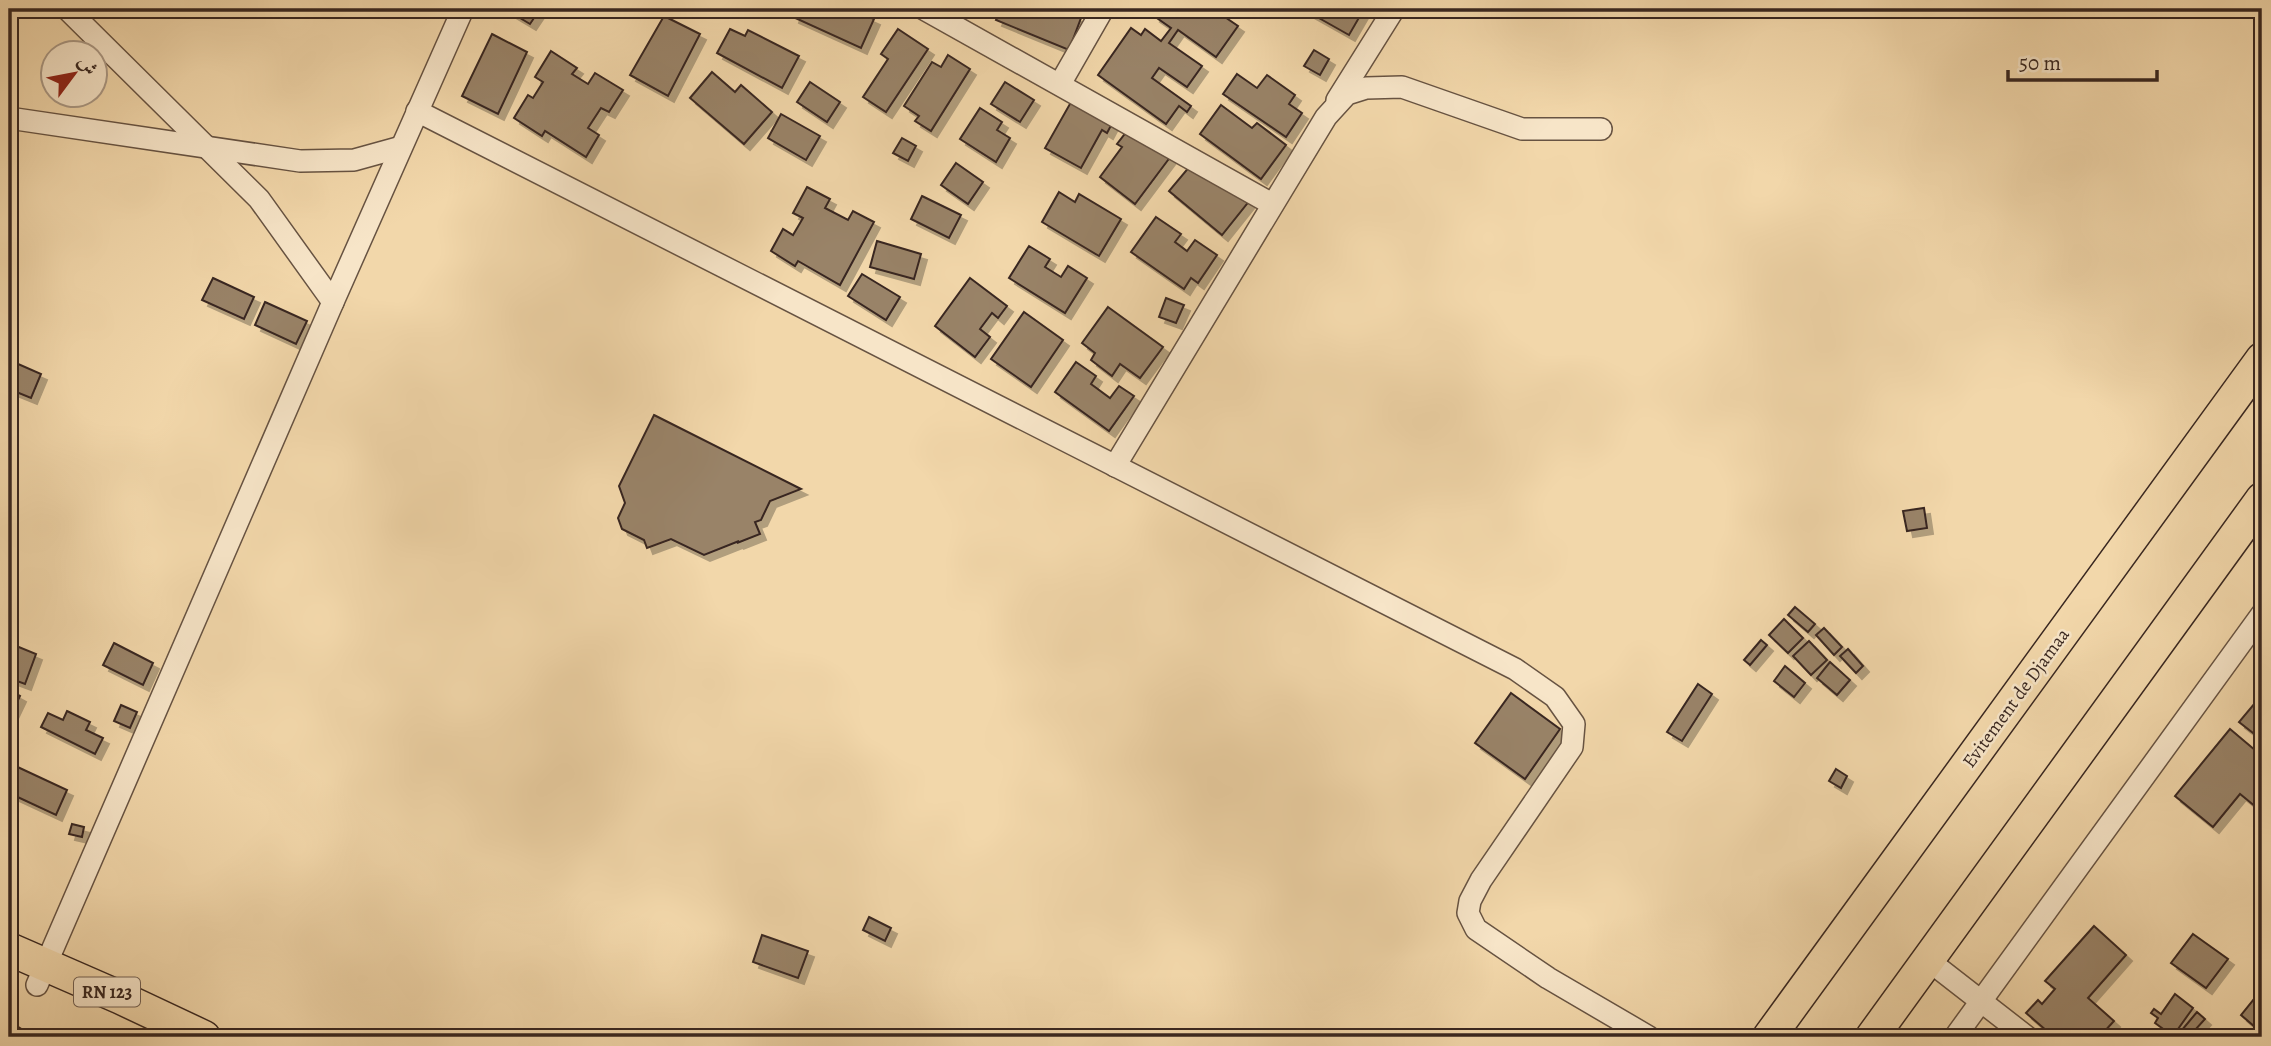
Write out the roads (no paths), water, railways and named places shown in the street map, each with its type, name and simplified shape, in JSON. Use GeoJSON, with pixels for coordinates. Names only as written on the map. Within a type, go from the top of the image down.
{"type":"FeatureCollection","features":[{"type":"Feature","properties":{"kind":"main road","name":"Evitement de Djamaa"},"geometry":{"type":"LineString","coordinates":[[1769,1037],[2262,359]]}},
{"type":"Feature","properties":{"kind":"main road"},"geometry":{"type":"LineString","coordinates":[[1872,1037],[2262,499]]}},
{"type":"Feature","properties":{"kind":"main road","name":"RN 123"},"geometry":{"type":"LineString","coordinates":[[9,949],[30,974],[155,1037]]}},
{"type":"Feature","properties":{"kind":"main road","name":"RN 123"},"geometry":{"type":"LineString","coordinates":[[30,974],[204,1037]]}},
{"type":"Feature","properties":{"kind":"street"},"geometry":{"type":"LineString","coordinates":[[67,9],[259,199],[333,302]]}},
{"type":"Feature","properties":{"kind":"street"},"geometry":{"type":"LineString","coordinates":[[30,974],[463,9]]}},
{"type":"Feature","properties":{"kind":"street"},"geometry":{"type":"LineString","coordinates":[[924,9],[1272,204]]}},
{"type":"Feature","properties":{"kind":"street"},"geometry":{"type":"LineString","coordinates":[[1060,84],[1104,9]]}},
{"type":"Feature","properties":{"kind":"street"},"geometry":{"type":"LineString","coordinates":[[1115,466],[1272,204],[1394,9]]}},
{"type":"Feature","properties":{"kind":"street"},"geometry":{"type":"LineString","coordinates":[[1326,117],[1347,94],[1366,88],[1402,87],[1522,129],[1601,129]]}},
{"type":"Feature","properties":{"kind":"street"},"geometry":{"type":"LineString","coordinates":[[417,111],[1515,669],[1555,696],[1574,724],[1572,747],[1481,880],[1470,901],[1468,913],[1476,929],[1498,945],[1548,978],[1649,1037]]}},
{"type":"Feature","properties":{"kind":"street"},"geometry":{"type":"LineString","coordinates":[[9,118],[300,161],[354,159],[401,148]]}},
{"type":"Feature","properties":{"kind":"street"},"geometry":{"type":"LineString","coordinates":[[1955,1037],[2262,614]]}},
{"type":"Feature","properties":{"kind":"street"},"geometry":{"type":"LineString","coordinates":[[1928,960],[2027,1037]]}}]}
